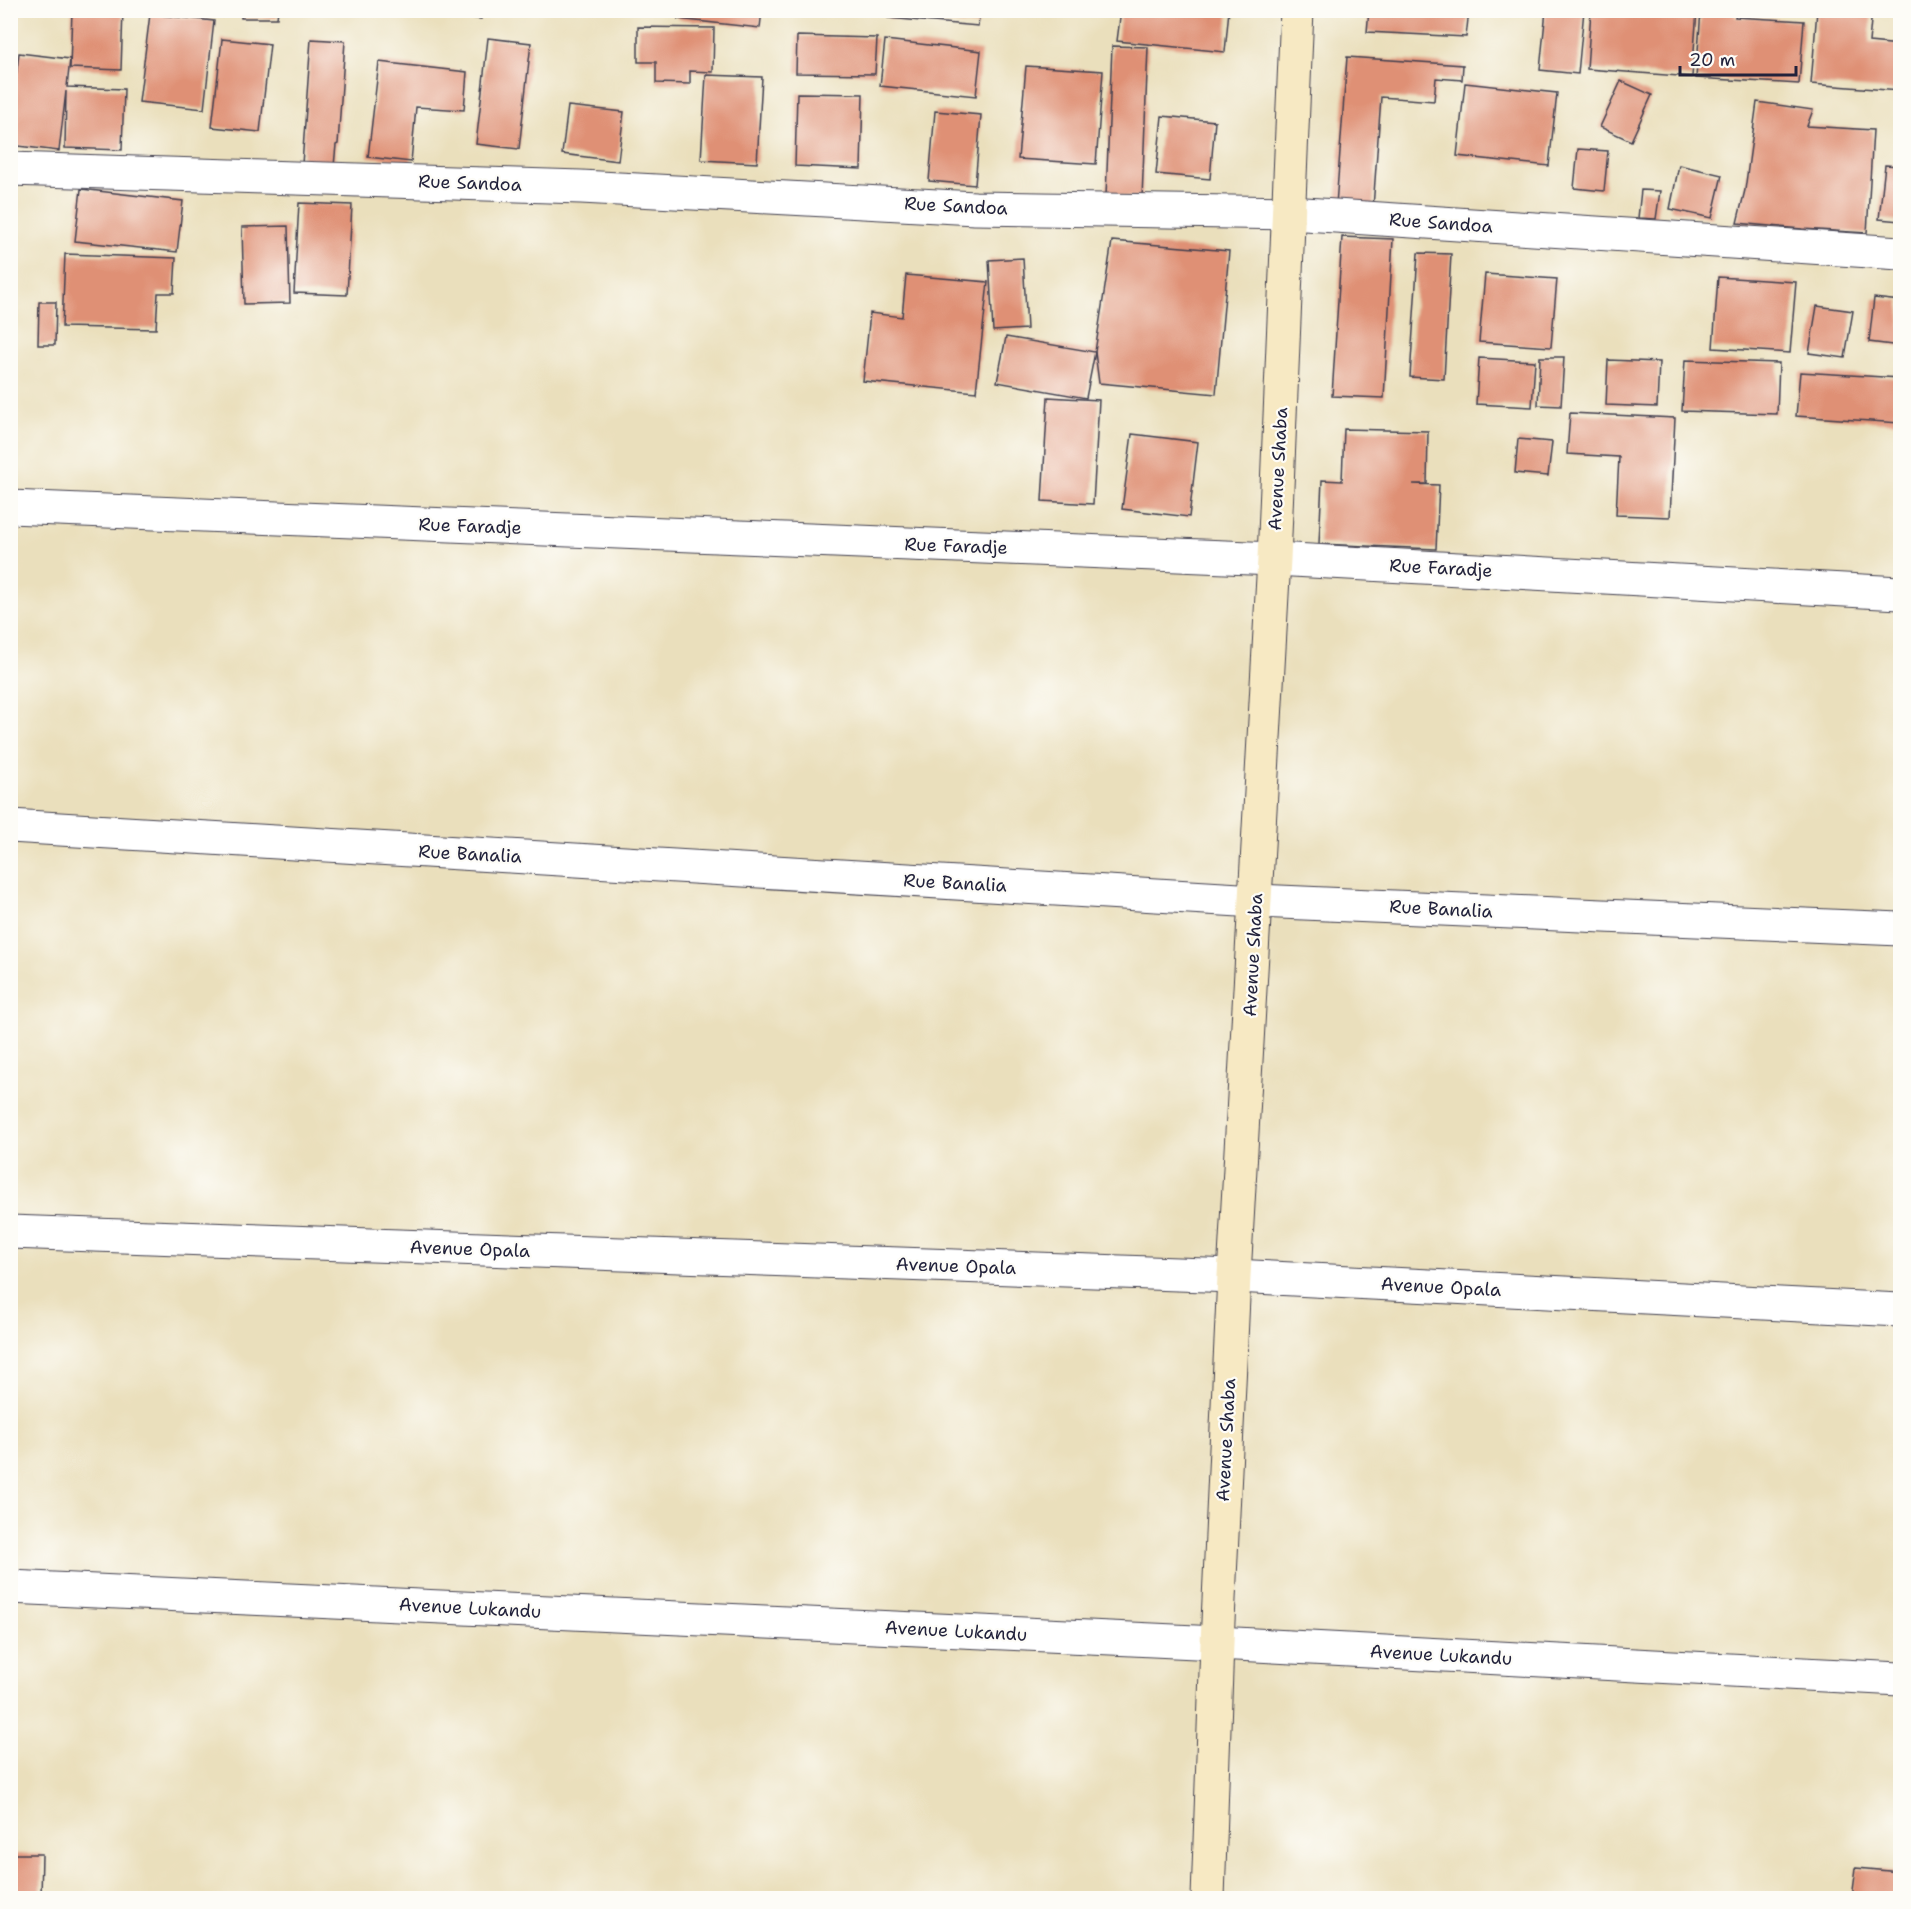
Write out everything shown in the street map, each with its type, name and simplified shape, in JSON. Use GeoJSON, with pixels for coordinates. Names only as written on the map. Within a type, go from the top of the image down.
{"type":"FeatureCollection","features":[{"type":"Feature","properties":{"kind":"street","name":"Avenue Shaba"},"geometry":{"type":"LineString","coordinates":[[1208,1899],[1234,1276],[1274,559],[1298,10]]}},
{"type":"Feature","properties":{"kind":"street","name":"Rue Sandoa"},"geometry":{"type":"LineString","coordinates":[[10,169],[581,187],[975,208],[1290,213],[1900,253]]}},
{"type":"Feature","properties":{"kind":"street","name":"Rue Faradje"},"geometry":{"type":"LineString","coordinates":[[10,507],[1274,559],[1900,593]]}},
{"type":"Feature","properties":{"kind":"street","name":"Rue Banalia"},"geometry":{"type":"LineString","coordinates":[[10,826],[1256,901],[1900,929]]}},
{"type":"Feature","properties":{"kind":"street","name":"Avenue Opala"},"geometry":{"type":"LineString","coordinates":[[10,1232],[1234,1276],[1900,1310]]}},
{"type":"Feature","properties":{"kind":"street","name":"Avenue Lukandu"},"geometry":{"type":"LineString","coordinates":[[10,1587],[1217,1643],[1900,1679]]}},
{"type":"Feature","properties":{"kind":"building"},"geometry":{"type":"Polygon","coordinates":[[[72,10],[123,10],[121,70],[70,68],[72,10]]]}},
{"type":"Feature","properties":{"kind":"building"},"geometry":{"type":"Polygon","coordinates":[[[241,10],[278,10],[277,18],[241,18],[241,10]]]}},
{"type":"Feature","properties":{"kind":"building"},"geometry":{"type":"Polygon","coordinates":[[[421,10],[482,10],[481,19],[421,14],[421,10]]]}},
{"type":"Feature","properties":{"kind":"building"},"geometry":{"type":"Polygon","coordinates":[[[679,10],[762,10],[760,28],[678,19],[679,10]]]}},
{"type":"Feature","properties":{"kind":"building"},"geometry":{"type":"Polygon","coordinates":[[[888,10],[980,10],[978,26],[888,18],[888,10]]]}},
{"type":"Feature","properties":{"kind":"building"},"geometry":{"type":"Polygon","coordinates":[[[1121,10],[1229,10],[1225,52],[1117,41],[1121,10]]]}},
{"type":"Feature","properties":{"kind":"building"},"geometry":{"type":"Polygon","coordinates":[[[1369,10],[1469,10],[1466,37],[1367,32],[1369,10]]]}},
{"type":"Feature","properties":{"kind":"building"},"geometry":{"type":"Polygon","coordinates":[[[1546,10],[1584,10],[1578,74],[1540,70],[1546,10]]]}},
{"type":"Feature","properties":{"kind":"building"},"geometry":{"type":"Polygon","coordinates":[[[1591,10],[1697,10],[1692,77],[1587,69],[1591,10]]]}},
{"type":"Feature","properties":{"kind":"building"},"geometry":{"type":"Polygon","coordinates":[[[1701,10],[1736,10],[1735,17],[1804,21],[1799,84],[1696,78],[1701,10]]]}},
{"type":"Feature","properties":{"kind":"building"},"geometry":{"type":"Polygon","coordinates":[[[1817,10],[1872,10],[1869,42],[1900,45],[1900,91],[1811,84],[1817,10]]]}},
{"type":"Feature","properties":{"kind":"building"},"geometry":{"type":"Polygon","coordinates":[[[150,14],[214,21],[204,109],[139,102],[150,14]]]}},
{"type":"Feature","properties":{"kind":"building"},"geometry":{"type":"Polygon","coordinates":[[[638,27],[714,28],[713,72],[690,71],[690,84],[656,83],[656,62],[638,62],[638,27]]]}},
{"type":"Feature","properties":{"kind":"building"},"geometry":{"type":"Polygon","coordinates":[[[797,36],[877,38],[875,74],[796,73],[797,36]]]}},
{"type":"Feature","properties":{"kind":"building"},"geometry":{"type":"Polygon","coordinates":[[[488,38],[531,43],[519,149],[476,144],[488,38]]]}},
{"type":"Feature","properties":{"kind":"building"},"geometry":{"type":"Polygon","coordinates":[[[222,39],[270,44],[260,132],[212,127],[222,39]]]}},
{"type":"Feature","properties":{"kind":"building"},"geometry":{"type":"Polygon","coordinates":[[[311,39],[345,41],[338,144],[334,166],[302,164],[311,39]]]}},
{"type":"Feature","properties":{"kind":"building"},"geometry":{"type":"Polygon","coordinates":[[[885,40],[981,51],[976,96],[880,86],[885,40]]]}},
{"type":"Feature","properties":{"kind":"building"},"geometry":{"type":"Polygon","coordinates":[[[1112,46],[1148,47],[1142,198],[1106,196],[1112,46]]]}},
{"type":"Feature","properties":{"kind":"building"},"geometry":{"type":"Polygon","coordinates":[[[19,53],[70,59],[67,87],[124,89],[122,150],[65,148],[66,91],[59,151],[10,145],[10,126],[19,53]]]}},
{"type":"Feature","properties":{"kind":"building"},"geometry":{"type":"Polygon","coordinates":[[[1347,57],[1463,65],[1462,80],[1436,78],[1434,101],[1381,97],[1373,208],[1336,205],[1347,57]]]}},
{"type":"Feature","properties":{"kind":"building"},"geometry":{"type":"Polygon","coordinates":[[[379,62],[467,72],[464,110],[416,107],[411,162],[368,157],[379,62]]]}},
{"type":"Feature","properties":{"kind":"building"},"geometry":{"type":"Polygon","coordinates":[[[1026,66],[1103,71],[1096,164],[1018,159],[1026,66]]]}},
{"type":"Feature","properties":{"kind":"building"},"geometry":{"type":"Polygon","coordinates":[[[706,75],[762,77],[757,163],[701,160],[706,75]]]}},
{"type":"Feature","properties":{"kind":"building"},"geometry":{"type":"Polygon","coordinates":[[[1621,81],[1652,95],[1631,141],[1600,127],[1621,81]]]}},
{"type":"Feature","properties":{"kind":"building"},"geometry":{"type":"Polygon","coordinates":[[[1465,83],[1557,93],[1549,166],[1457,156],[1465,83]]]}},
{"type":"Feature","properties":{"kind":"building"},"geometry":{"type":"Polygon","coordinates":[[[797,93],[863,94],[861,169],[795,166],[797,93]]]}},
{"type":"Feature","properties":{"kind":"building"},"geometry":{"type":"Polygon","coordinates":[[[1757,102],[1813,110],[1807,126],[1873,130],[1867,233],[1737,223],[1745,190],[1757,102]]]}},
{"type":"Feature","properties":{"kind":"building"},"geometry":{"type":"Polygon","coordinates":[[[568,106],[624,112],[618,161],[562,154],[568,106]]]}},
{"type":"Feature","properties":{"kind":"building"},"geometry":{"type":"Polygon","coordinates":[[[935,111],[981,115],[975,185],[929,181],[935,111]]]}},
{"type":"Feature","properties":{"kind":"building"},"geometry":{"type":"Polygon","coordinates":[[[1162,116],[1215,121],[1210,179],[1156,174],[1162,116]]]}},
{"type":"Feature","properties":{"kind":"building"},"geometry":{"type":"Polygon","coordinates":[[[1578,149],[1608,151],[1604,191],[1574,188],[1578,149]]]}},
{"type":"Feature","properties":{"kind":"building"},"geometry":{"type":"Polygon","coordinates":[[[1679,165],[1722,175],[1712,218],[1670,209],[1679,165]]]}},
{"type":"Feature","properties":{"kind":"building"},"geometry":{"type":"Polygon","coordinates":[[[1885,165],[1900,166],[1900,221],[1879,219],[1885,165]]]}},
{"type":"Feature","properties":{"kind":"building"},"geometry":{"type":"Polygon","coordinates":[[[81,189],[183,201],[177,252],[75,241],[81,189]]]}},
{"type":"Feature","properties":{"kind":"building"},"geometry":{"type":"Polygon","coordinates":[[[1641,190],[1660,191],[1656,219],[1638,218],[1641,190]]]}},
{"type":"Feature","properties":{"kind":"building"},"geometry":{"type":"Polygon","coordinates":[[[299,203],[352,205],[347,295],[294,293],[299,203]]]}},
{"type":"Feature","properties":{"kind":"building"},"geometry":{"type":"Polygon","coordinates":[[[288,226],[290,303],[244,304],[242,227],[288,226]]]}},
{"type":"Feature","properties":{"kind":"building"},"geometry":{"type":"Polygon","coordinates":[[[1342,237],[1393,239],[1384,398],[1332,396],[1342,237]]]}},
{"type":"Feature","properties":{"kind":"building"},"geometry":{"type":"Polygon","coordinates":[[[1112,241],[1229,251],[1216,394],[1099,383],[1095,352],[1112,241]]]}},
{"type":"Feature","properties":{"kind":"building"},"geometry":{"type":"Polygon","coordinates":[[[1418,253],[1451,254],[1444,379],[1410,377],[1418,253]]]}},
{"type":"Feature","properties":{"kind":"building"},"geometry":{"type":"Polygon","coordinates":[[[65,254],[176,258],[174,293],[158,293],[156,329],[62,327],[65,254]]]}},
{"type":"Feature","properties":{"kind":"building"},"geometry":{"type":"Polygon","coordinates":[[[1023,258],[1027,329],[993,331],[989,260],[1023,258]]]}},
{"type":"Feature","properties":{"kind":"building"},"geometry":{"type":"Polygon","coordinates":[[[1485,274],[1557,279],[1551,347],[1479,342],[1485,274]]]}},
{"type":"Feature","properties":{"kind":"building"},"geometry":{"type":"Polygon","coordinates":[[[906,275],[988,282],[976,392],[863,381],[870,313],[902,317],[906,275]]]}},
{"type":"Feature","properties":{"kind":"building"},"geometry":{"type":"Polygon","coordinates":[[[1718,277],[1796,282],[1790,353],[1713,348],[1718,277]]]}},
{"type":"Feature","properties":{"kind":"building"},"geometry":{"type":"Polygon","coordinates":[[[1874,298],[1900,301],[1900,346],[1869,342],[1874,298]]]}},
{"type":"Feature","properties":{"kind":"building"},"geometry":{"type":"Polygon","coordinates":[[[39,302],[56,302],[55,345],[38,345],[39,302]]]}},
{"type":"Feature","properties":{"kind":"building"},"geometry":{"type":"Polygon","coordinates":[[[1817,306],[1853,311],[1845,358],[1809,353],[1817,306]]]}},
{"type":"Feature","properties":{"kind":"building"},"geometry":{"type":"Polygon","coordinates":[[[1006,337],[1095,352],[1086,398],[997,382],[1006,337]]]}},
{"type":"Feature","properties":{"kind":"building"},"geometry":{"type":"Polygon","coordinates":[[[1540,357],[1564,357],[1561,406],[1538,405],[1540,357]]]}},
{"type":"Feature","properties":{"kind":"building"},"geometry":{"type":"Polygon","coordinates":[[[1479,358],[1535,361],[1532,407],[1476,404],[1479,358]]]}},
{"type":"Feature","properties":{"kind":"building"},"geometry":{"type":"Polygon","coordinates":[[[1608,360],[1659,362],[1657,407],[1606,405],[1608,360]]]}},
{"type":"Feature","properties":{"kind":"building"},"geometry":{"type":"Polygon","coordinates":[[[1685,360],[1779,363],[1777,414],[1682,411],[1685,360]]]}},
{"type":"Feature","properties":{"kind":"building"},"geometry":{"type":"Polygon","coordinates":[[[1800,372],[1900,378],[1900,423],[1796,416],[1800,372]]]}},
{"type":"Feature","properties":{"kind":"building"},"geometry":{"type":"Polygon","coordinates":[[[1048,397],[1099,400],[1093,504],[1042,501],[1048,397]]]}},
{"type":"Feature","properties":{"kind":"building"},"geometry":{"type":"Polygon","coordinates":[[[1570,413],[1675,418],[1670,517],[1616,515],[1619,457],[1567,454],[1570,413]]]}},
{"type":"Feature","properties":{"kind":"building"},"geometry":{"type":"Polygon","coordinates":[[[1344,429],[1428,431],[1427,484],[1413,484],[1439,485],[1436,549],[1319,544],[1322,480],[1342,481],[1344,429]]]}},
{"type":"Feature","properties":{"kind":"building"},"geometry":{"type":"Polygon","coordinates":[[[1132,434],[1198,442],[1189,517],[1122,509],[1132,434]]]}},
{"type":"Feature","properties":{"kind":"building"},"geometry":{"type":"Polygon","coordinates":[[[1518,439],[1552,442],[1548,476],[1515,473],[1518,439]]]}},
{"type":"Feature","properties":{"kind":"building"},"geometry":{"type":"Polygon","coordinates":[[[10,934],[12,934],[15,1024],[10,1025],[10,934]]]}},
{"type":"Feature","properties":{"kind":"building"},"geometry":{"type":"Polygon","coordinates":[[[10,1854],[42,1854],[41,1898],[10,1898],[10,1854]]]}},
{"type":"Feature","properties":{"kind":"building"},"geometry":{"type":"Polygon","coordinates":[[[1856,1868],[1900,1872],[1900,1898],[1852,1898],[1856,1868]]]}}]}
